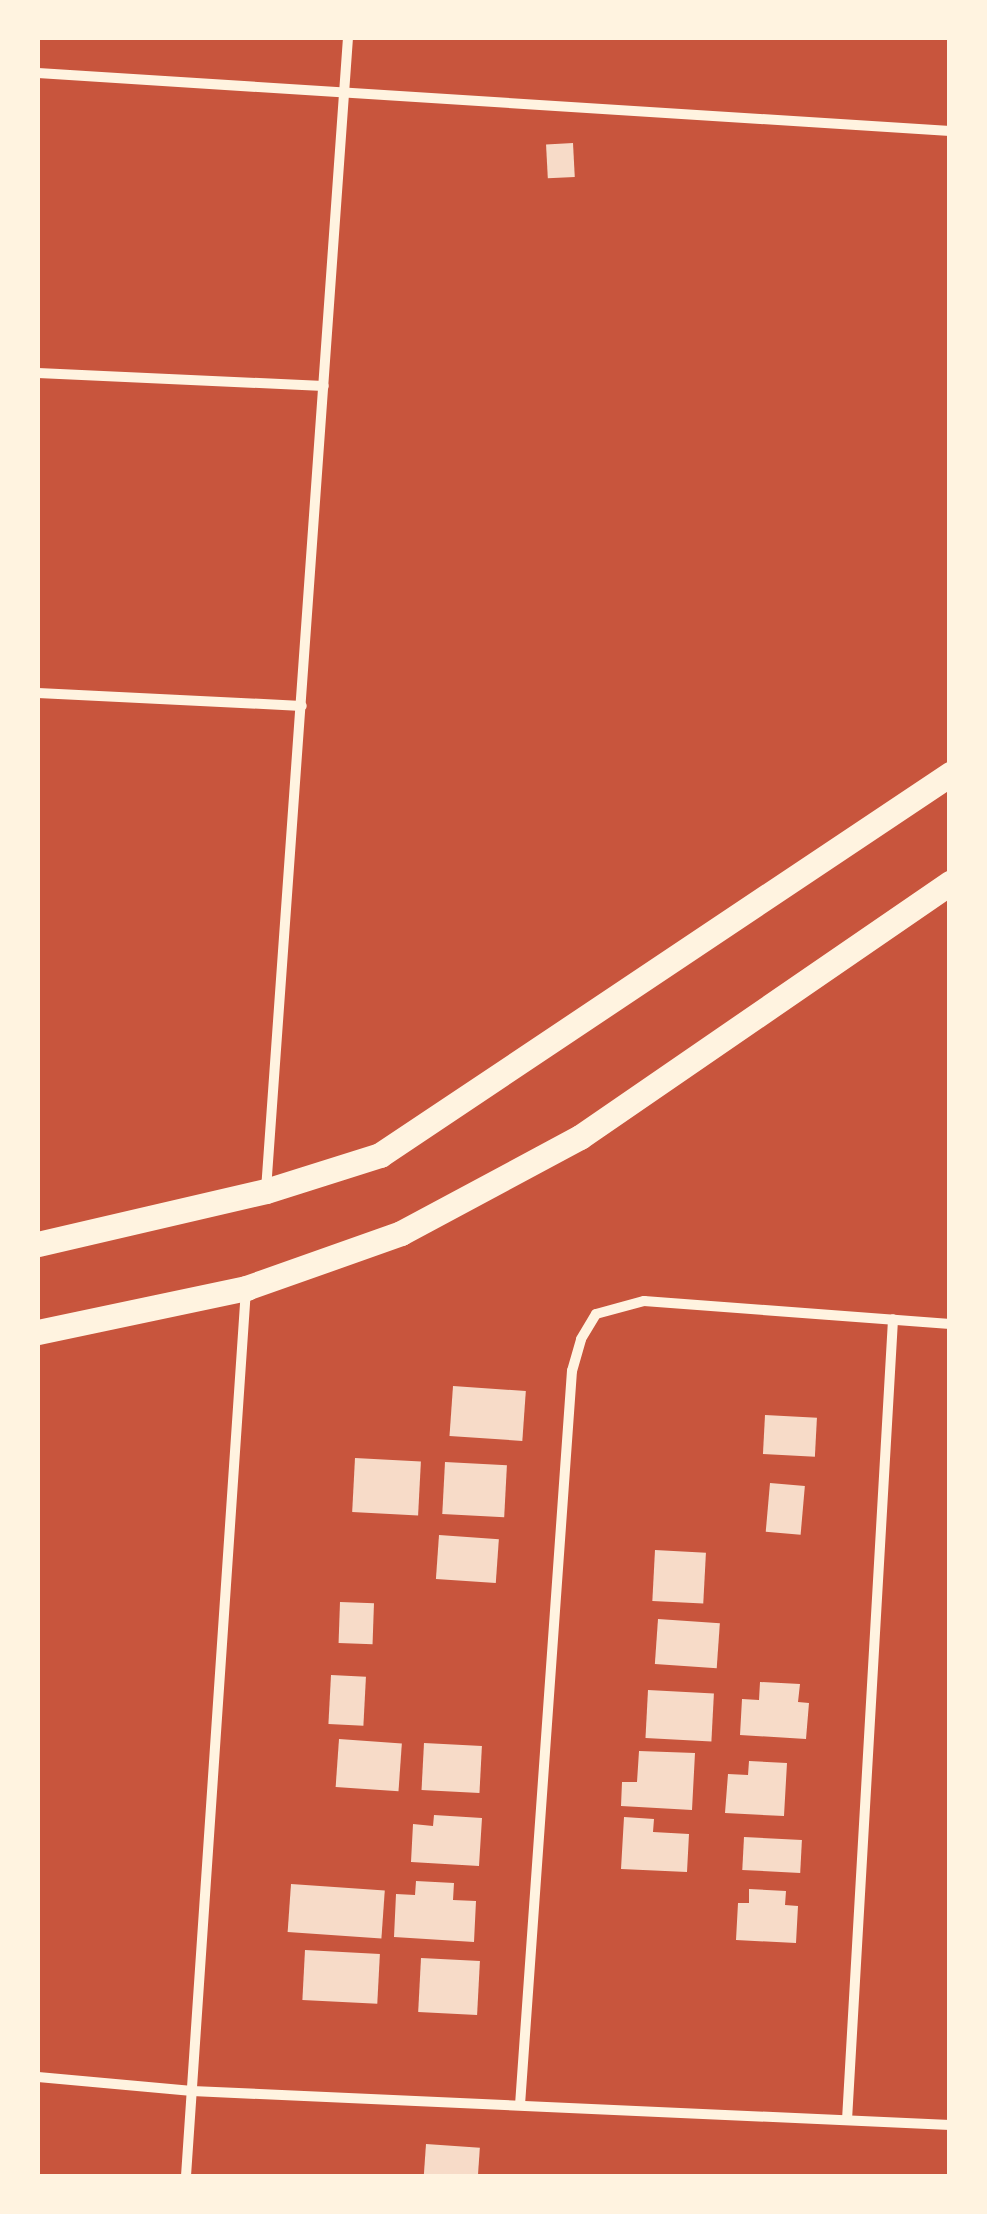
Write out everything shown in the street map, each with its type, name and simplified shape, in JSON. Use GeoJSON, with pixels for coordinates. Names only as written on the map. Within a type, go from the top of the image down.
{"type":"FeatureCollection","features":[{"type":"Feature","properties":{"kind":"main road"},"geometry":{"type":"LineString","coordinates":[[38,1244],[266,1191],[380,1155],[950,774]]}},
{"type":"Feature","properties":{"kind":"main road"},"geometry":{"type":"LineString","coordinates":[[38,1332],[246,1288],[402,1233],[580,1137],[950,882]]}},
{"type":"Feature","properties":{"kind":"street"},"geometry":{"type":"LineString","coordinates":[[266,1191],[348,38]]}},
{"type":"Feature","properties":{"kind":"street"},"geometry":{"type":"LineString","coordinates":[[38,73],[950,130]]}},
{"type":"Feature","properties":{"kind":"street"},"geometry":{"type":"LineString","coordinates":[[38,372],[324,386]]}},
{"type":"Feature","properties":{"kind":"street"},"geometry":{"type":"LineString","coordinates":[[38,692],[302,706]]}},
{"type":"Feature","properties":{"kind":"street"},"geometry":{"type":"LineString","coordinates":[[186,2176],[246,1288]]}},
{"type":"Feature","properties":{"kind":"street"},"geometry":{"type":"LineString","coordinates":[[520,2105],[572,1371],[581,1339],[596,1314],[644,1301],[950,1324]]}},
{"type":"Feature","properties":{"kind":"street"},"geometry":{"type":"LineString","coordinates":[[847,2120],[893,1319]]}},
{"type":"Feature","properties":{"kind":"street"},"geometry":{"type":"LineString","coordinates":[[38,2077],[192,2091],[950,2125]]}},
{"type":"Feature","properties":{"kind":"building"},"geometry":{"type":"Polygon","coordinates":[[[573,143],[575,177],[548,178],[546,144],[573,143]]]}},
{"type":"Feature","properties":{"kind":"building"},"geometry":{"type":"Polygon","coordinates":[[[453,1386],[526,1391],[522,1441],[450,1436],[453,1386]]]}},
{"type":"Feature","properties":{"kind":"building"},"geometry":{"type":"Polygon","coordinates":[[[765,1415],[817,1418],[815,1457],[763,1454],[765,1415]]]}},
{"type":"Feature","properties":{"kind":"building"},"geometry":{"type":"Polygon","coordinates":[[[355,1458],[421,1461],[418,1515],[352,1512],[355,1458]]]}},
{"type":"Feature","properties":{"kind":"building"},"geometry":{"type":"Polygon","coordinates":[[[445,1462],[507,1465],[504,1517],[442,1514],[445,1462]]]}},
{"type":"Feature","properties":{"kind":"building"},"geometry":{"type":"Polygon","coordinates":[[[770,1483],[805,1486],[801,1535],[766,1532],[770,1483]]]}},
{"type":"Feature","properties":{"kind":"building"},"geometry":{"type":"Polygon","coordinates":[[[439,1535],[499,1539],[496,1583],[436,1579],[439,1535]]]}},
{"type":"Feature","properties":{"kind":"building"},"geometry":{"type":"Polygon","coordinates":[[[655,1550],[706,1553],[703,1604],[652,1601],[655,1550]]]}},
{"type":"Feature","properties":{"kind":"building"},"geometry":{"type":"Polygon","coordinates":[[[340,1602],[374,1603],[373,1644],[339,1643],[340,1602]]]}},
{"type":"Feature","properties":{"kind":"building"},"geometry":{"type":"Polygon","coordinates":[[[658,1619],[720,1623],[717,1668],[655,1664],[658,1619]]]}},
{"type":"Feature","properties":{"kind":"building"},"geometry":{"type":"Polygon","coordinates":[[[331,1675],[366,1677],[363,1726],[328,1724],[331,1675]]]}},
{"type":"Feature","properties":{"kind":"building"},"geometry":{"type":"Polygon","coordinates":[[[760,1682],[800,1684],[798,1702],[809,1703],[806,1739],[740,1735],[742,1699],[759,1700],[760,1682]]]}},
{"type":"Feature","properties":{"kind":"building"},"geometry":{"type":"Polygon","coordinates":[[[648,1690],[714,1693],[711,1741],[645,1738],[648,1690]]]}},
{"type":"Feature","properties":{"kind":"building"},"geometry":{"type":"Polygon","coordinates":[[[339,1739],[402,1743],[398,1791],[336,1787],[339,1739]]]}},
{"type":"Feature","properties":{"kind":"building"},"geometry":{"type":"Polygon","coordinates":[[[424,1743],[482,1746],[479,1793],[422,1790],[424,1743]]]}},
{"type":"Feature","properties":{"kind":"building"},"geometry":{"type":"Polygon","coordinates":[[[639,1751],[695,1753],[692,1810],[621,1806],[622,1782],[637,1782],[639,1751]]]}},
{"type":"Feature","properties":{"kind":"building"},"geometry":{"type":"Polygon","coordinates":[[[749,1761],[787,1763],[784,1816],[725,1813],[728,1774],[748,1775],[749,1761]]]}},
{"type":"Feature","properties":{"kind":"building"},"geometry":{"type":"Polygon","coordinates":[[[434,1815],[482,1818],[479,1866],[411,1862],[413,1824],[433,1826],[434,1815]]]}},
{"type":"Feature","properties":{"kind":"building"},"geometry":{"type":"Polygon","coordinates":[[[624,1817],[654,1819],[653,1832],[689,1834],[687,1872],[621,1869],[624,1817]]]}},
{"type":"Feature","properties":{"kind":"building"},"geometry":{"type":"Polygon","coordinates":[[[744,1837],[802,1840],[800,1873],[742,1870],[744,1837]]]}},
{"type":"Feature","properties":{"kind":"building"},"geometry":{"type":"Polygon","coordinates":[[[416,1881],[454,1883],[453,1900],[476,1901],[474,1942],[394,1937],[396,1894],[415,1895],[416,1881]]]}},
{"type":"Feature","properties":{"kind":"building"},"geometry":{"type":"Polygon","coordinates":[[[291,1884],[385,1891],[381,1938],[288,1932],[291,1884]]]}},
{"type":"Feature","properties":{"kind":"building"},"geometry":{"type":"Polygon","coordinates":[[[749,1889],[786,1891],[785,1905],[798,1906],[796,1943],[736,1940],[738,1903],[749,1903],[749,1889]]]}},
{"type":"Feature","properties":{"kind":"building"},"geometry":{"type":"Polygon","coordinates":[[[305,1950],[380,1954],[377,2004],[302,2000],[305,1950]]]}},
{"type":"Feature","properties":{"kind":"building"},"geometry":{"type":"Polygon","coordinates":[[[421,1958],[480,1961],[477,2015],[418,2012],[421,1958]]]}},
{"type":"Feature","properties":{"kind":"building"},"geometry":{"type":"Polygon","coordinates":[[[426,2144],[480,2148],[478,2176],[424,2176],[426,2144]]]}}]}
